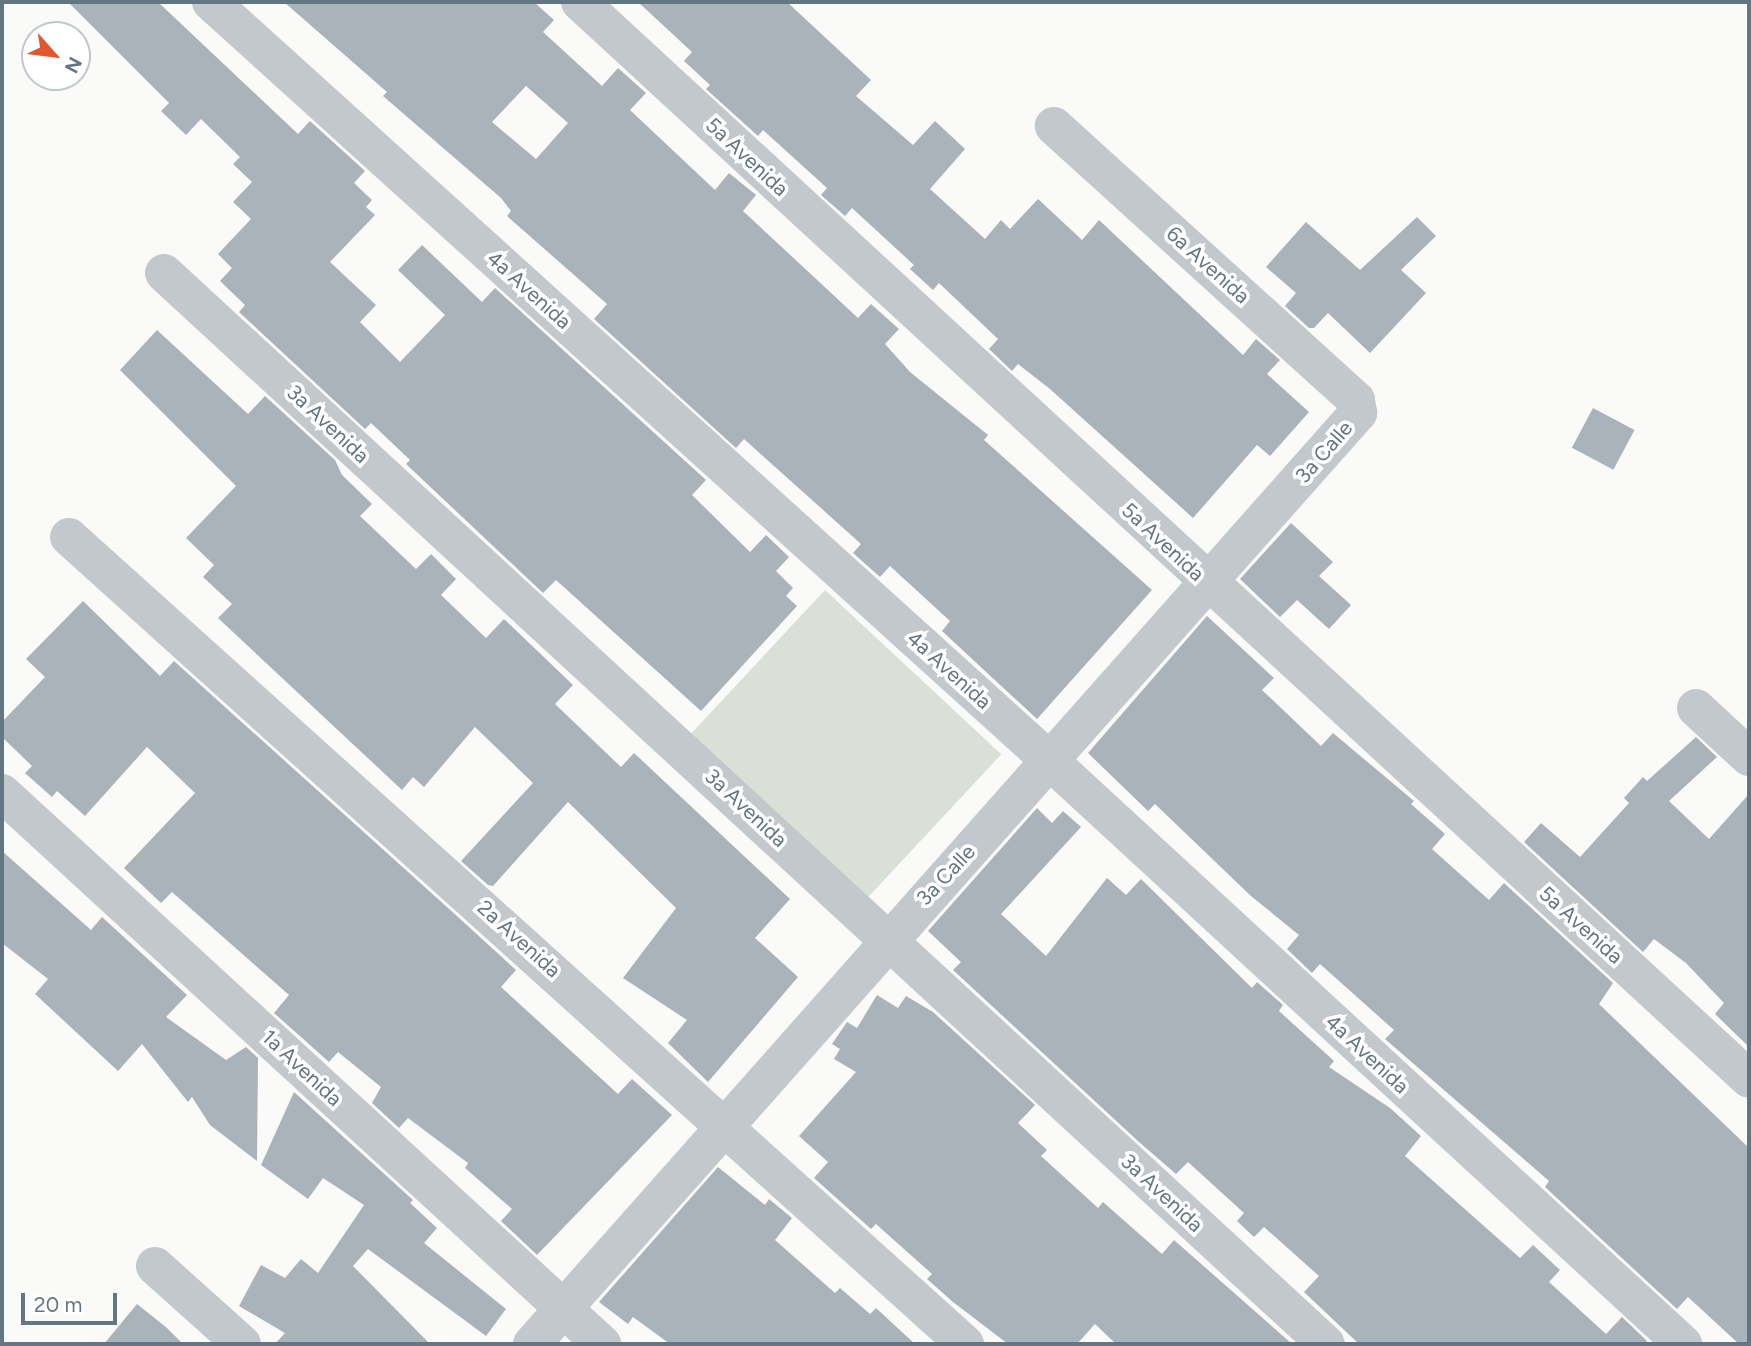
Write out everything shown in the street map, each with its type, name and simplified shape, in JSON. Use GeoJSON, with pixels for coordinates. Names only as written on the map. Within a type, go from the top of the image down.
{"type":"FeatureCollection","features":[{"type":"Feature","properties":{"kind":"street","name":"4a Avenida"},"geometry":{"type":"LineString","coordinates":[[211,2],[1050,761],[1683,1344]]}},
{"type":"Feature","properties":{"kind":"street","name":"5a Avenida"},"geometry":{"type":"LineString","coordinates":[[580,2],[1208,584],[1749,1079]]}},
{"type":"Feature","properties":{"kind":"street","name":"6a Avenida"},"geometry":{"type":"LineString","coordinates":[[1054,125],[1360,406]]}},
{"type":"Feature","properties":{"kind":"street","name":"3a Avenida"},"geometry":{"type":"LineString","coordinates":[[164,273],[1326,1344]]}},
{"type":"Feature","properties":{"kind":"street","name":"3a Calle"},"geometry":{"type":"LineString","coordinates":[[532,1344],[888,938],[1208,584],[1358,413],[1360,406]]}},
{"type":"Feature","properties":{"kind":"street","name":"2a Avenida"},"geometry":{"type":"LineString","coordinates":[[69,537],[725,1124],[965,1344]]}},
{"type":"Feature","properties":{"kind":"street"},"geometry":{"type":"LineString","coordinates":[[1696,708],[1749,757]]}},
{"type":"Feature","properties":{"kind":"street","name":"1a Avenida"},"geometry":{"type":"LineString","coordinates":[[2,793],[602,1344]]}},
{"type":"Feature","properties":{"kind":"street"},"geometry":{"type":"LineString","coordinates":[[155,1266],[242,1344]]}},
{"type":"Feature","properties":{"kind":"shaded area"},"geometry":{"type":"Polygon","coordinates":[[[825,590],[1001,754],[861,904],[685,740],[825,590]]]}},
{"type":"Feature","properties":{"kind":"building"},"geometry":{"type":"Polygon","coordinates":[[[68,2],[158,2],[298,134],[310,121],[365,171],[354,183],[372,200],[366,207],[375,215],[330,262],[376,305],[360,322],[400,362],[445,315],[398,270],[422,245],[482,302],[495,288],[706,480],[692,495],[750,552],[766,535],[789,557],[776,571],[793,588],[786,596],[797,606],[701,711],[556,580],[543,593],[406,464],[410,460],[371,423],[365,429],[239,312],[245,305],[220,281],[232,268],[218,254],[251,219],[233,202],[252,182],[233,164],[240,157],[201,119],[186,135],[161,111],[169,103],[91,25],[91,21],[87,21],[68,2]]]}},
{"type":"Feature","properties":{"kind":"building"},"geometry":{"type":"Polygon","coordinates":[[[284,2],[534,2],[554,20],[543,32],[602,86],[618,68],[646,93],[630,110],[715,190],[729,173],[756,195],[743,211],[858,318],[871,304],[899,329],[885,344],[910,372],[988,435],[984,440],[1152,590],[1037,719],[942,631],[950,621],[890,566],[880,577],[853,553],[861,544],[744,439],[736,448],[594,319],[607,304],[507,216],[511,211],[501,198],[383,96],[387,92],[284,2]],[[526,86],[492,122],[536,159],[568,123],[526,86]]]}},
{"type":"Feature","properties":{"kind":"building"},"geometry":{"type":"Polygon","coordinates":[[[638,2],[787,2],[871,80],[856,96],[913,145],[935,121],[965,149],[930,189],[985,239],[1001,220],[1010,229],[1038,199],[1082,240],[1099,220],[1243,355],[1256,339],[1280,360],[1267,374],[1309,412],[1270,456],[1257,445],[1193,518],[1050,389],[1018,364],[1012,371],[989,349],[998,339],[939,283],[933,290],[910,269],[914,265],[852,208],[845,216],[821,195],[827,188],[763,130],[758,136],[706,89],[710,85],[684,61],[692,52],[638,2]]]}},
{"type":"Feature","properties":{"kind":"building"},"geometry":{"type":"Polygon","coordinates":[[[1417,217],[1436,236],[1401,270],[1426,293],[1370,353],[1328,313],[1314,328],[1309,328],[1285,306],[1296,293],[1266,267],[1306,222],[1360,270],[1417,217]]]}},
{"type":"Feature","properties":{"kind":"building"},"geometry":{"type":"Polygon","coordinates":[[[157,330],[248,414],[265,396],[335,460],[342,475],[372,504],[360,516],[416,569],[431,554],[456,579],[441,595],[486,638],[504,619],[573,685],[555,704],[621,767],[634,753],[790,899],[755,938],[798,977],[708,1082],[668,1043],[687,1020],[623,978],[676,908],[568,802],[493,886],[488,885],[461,861],[533,783],[475,727],[424,787],[413,777],[402,790],[218,618],[232,604],[203,577],[214,565],[186,538],[236,486],[120,370],[157,330]]]}},
{"type":"Feature","properties":{"kind":"building"},"geometry":{"type":"Polygon","coordinates":[[[1593,408],[1634,430],[1613,470],[1572,448],[1593,408]]]}},
{"type":"Feature","properties":{"kind":"building"},"geometry":{"type":"Polygon","coordinates":[[[1291,523],[1333,562],[1319,576],[1351,605],[1329,629],[1297,600],[1280,617],[1240,579],[1291,523]]]}},
{"type":"Feature","properties":{"kind":"building"},"geometry":{"type":"Polygon","coordinates":[[[83,601],[160,676],[174,661],[516,970],[501,987],[618,1094],[632,1079],[672,1115],[537,1255],[501,1221],[512,1209],[465,1168],[468,1163],[408,1118],[399,1128],[372,1103],[381,1087],[338,1052],[329,1062],[274,1013],[289,995],[172,892],[161,903],[124,868],[195,793],[147,747],[85,816],[57,791],[52,797],[25,773],[32,766],[2,737],[2,722],[45,677],[26,659],[83,601]]]}},
{"type":"Feature","properties":{"kind":"building"},"geometry":{"type":"Polygon","coordinates":[[[1207,616],[1274,678],[1262,690],[1321,746],[1333,733],[1414,801],[1411,804],[1445,834],[1432,849],[1489,900],[1504,883],[1613,983],[1599,1004],[1749,1148],[1749,1344],[1739,1344],[1688,1297],[1677,1309],[1545,1187],[1549,1181],[1385,1039],[1394,1030],[1320,964],[1312,973],[1287,949],[1299,935],[1251,896],[1155,804],[1148,811],[1088,753],[1207,616]]]}},
{"type":"Feature","properties":{"kind":"building"},"geometry":{"type":"Polygon","coordinates":[[[1696,737],[1717,757],[1669,801],[1709,839],[1749,794],[1749,1047],[1715,1014],[1724,1003],[1686,963],[1654,939],[1643,952],[1524,842],[1541,823],[1580,857],[1629,803],[1624,798],[1643,777],[1647,781],[1696,737]]]}},
{"type":"Feature","properties":{"kind":"building"},"geometry":{"type":"Polygon","coordinates":[[[1037,808],[1052,823],[1063,811],[1081,827],[1001,914],[1046,956],[1107,878],[1126,895],[1141,879],[1252,988],[1257,982],[1283,1005],[1279,1011],[1334,1061],[1329,1067],[1390,1108],[1421,1136],[1405,1156],[1520,1258],[1533,1245],[1560,1270],[1549,1282],[1606,1334],[1622,1317],[1647,1341],[1644,1344],[1359,1344],[1304,1292],[1319,1276],[1264,1227],[1254,1237],[1237,1221],[1244,1213],[1188,1162],[1176,1174],[1139,1142],[953,970],[961,962],[928,931],[1037,808]]]}},
{"type":"Feature","properties":{"kind":"building"},"geometry":{"type":"Polygon","coordinates":[[[2,851],[91,930],[102,917],[187,995],[166,1017],[226,1060],[246,1047],[258,1058],[257,1161],[210,1125],[192,1097],[188,1102],[142,1044],[118,1071],[35,994],[48,979],[2,943],[2,851]]]}},
{"type":"Feature","properties":{"kind":"building"},"geometry":{"type":"Polygon","coordinates":[[[877,995],[898,1008],[906,996],[933,1012],[1035,1105],[1018,1123],[1047,1150],[1041,1156],[1098,1208],[1103,1202],[1162,1254],[1174,1240],[1292,1344],[1116,1344],[1095,1324],[1077,1344],[1008,1344],[953,1302],[927,1279],[932,1274],[876,1224],[871,1229],[814,1178],[828,1162],[799,1136],[856,1072],[834,1059],[840,1049],[832,1044],[847,1022],[857,1028],[877,995]]]}},
{"type":"Feature","properties":{"kind":"building"},"geometry":{"type":"Polygon","coordinates":[[[294,1092],[413,1200],[410,1203],[437,1228],[424,1243],[506,1309],[486,1336],[368,1249],[353,1266],[430,1344],[275,1344],[285,1333],[239,1306],[261,1265],[285,1278],[301,1259],[318,1273],[364,1205],[323,1178],[308,1199],[261,1165],[294,1092]]]}},
{"type":"Feature","properties":{"kind":"building"},"geometry":{"type":"Polygon","coordinates":[[[718,1167],[765,1205],[769,1199],[792,1218],[775,1240],[835,1293],[840,1288],[870,1314],[876,1308],[915,1344],[670,1344],[633,1317],[628,1324],[599,1302],[718,1167]]]}},
{"type":"Feature","properties":{"kind":"building"},"geometry":{"type":"Polygon","coordinates":[[[137,1304],[167,1328],[183,1344],[104,1344],[137,1304]]]}}]}
